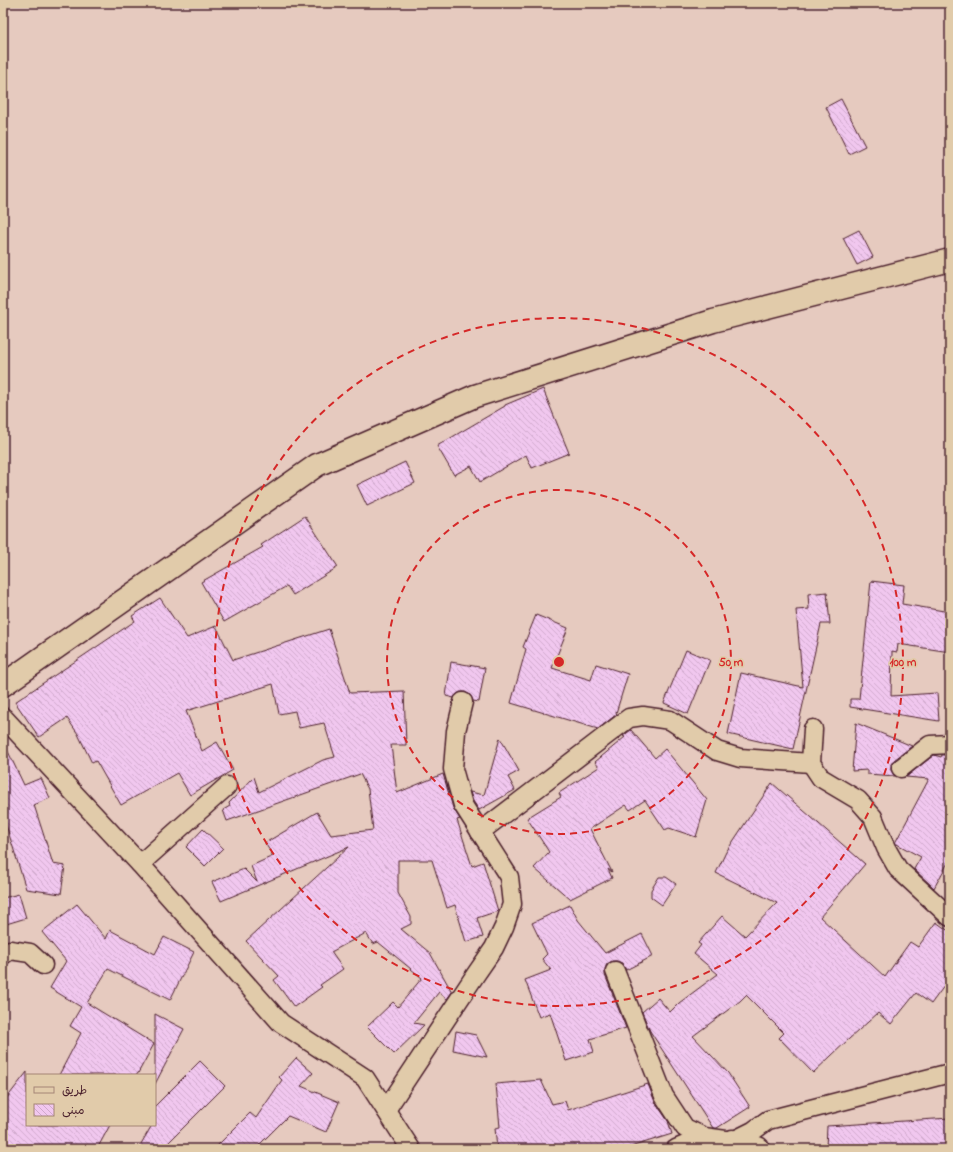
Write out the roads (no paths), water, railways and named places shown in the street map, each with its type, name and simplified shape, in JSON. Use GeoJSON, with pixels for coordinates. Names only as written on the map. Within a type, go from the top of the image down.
{"type":"FeatureCollection","features":[{"type":"Feature","properties":{"kind":"street"},"geometry":{"type":"LineString","coordinates":[[3,685],[317,465],[475,396],[713,321],[950,260]]}},
{"type":"Feature","properties":{"kind":"street"},"geometry":{"type":"LineString","coordinates":[[386,1110],[494,948],[504,927],[512,904],[509,877],[463,805],[453,769],[456,730],[463,702]]}},
{"type":"Feature","properties":{"kind":"street"},"geometry":{"type":"LineString","coordinates":[[480,832],[629,718],[643,716],[670,720],[717,751],[740,758],[811,763]]}},
{"type":"Feature","properties":{"kind":"street"},"geometry":{"type":"LineString","coordinates":[[3,717],[140,864],[281,1023],[365,1078],[411,1149]]}},
{"type":"Feature","properties":{"kind":"street"},"geometry":{"type":"LineString","coordinates":[[813,729],[811,763],[821,778],[858,800],[873,817],[886,848],[898,869],[950,917]]}},
{"type":"Feature","properties":{"kind":"street"},"geometry":{"type":"LineString","coordinates":[[901,768],[930,746],[950,744]]}},
{"type":"Feature","properties":{"kind":"street"},"geometry":{"type":"LineString","coordinates":[[140,864],[226,786]]}},
{"type":"Feature","properties":{"kind":"street"},"geometry":{"type":"LineString","coordinates":[[3,954],[10,950],[30,954],[43,965]]}},
{"type":"Feature","properties":{"kind":"street"},"geometry":{"type":"LineString","coordinates":[[615,971],[664,1096],[685,1128],[704,1138],[730,1145],[758,1149]]}},
{"type":"Feature","properties":{"kind":"street"},"geometry":{"type":"LineString","coordinates":[[730,1145],[768,1120],[948,1072]]}},
{"type":"Feature","properties":{"kind":"street"},"geometry":{"type":"LineString","coordinates":[[676,1149],[704,1138]]}}]}
